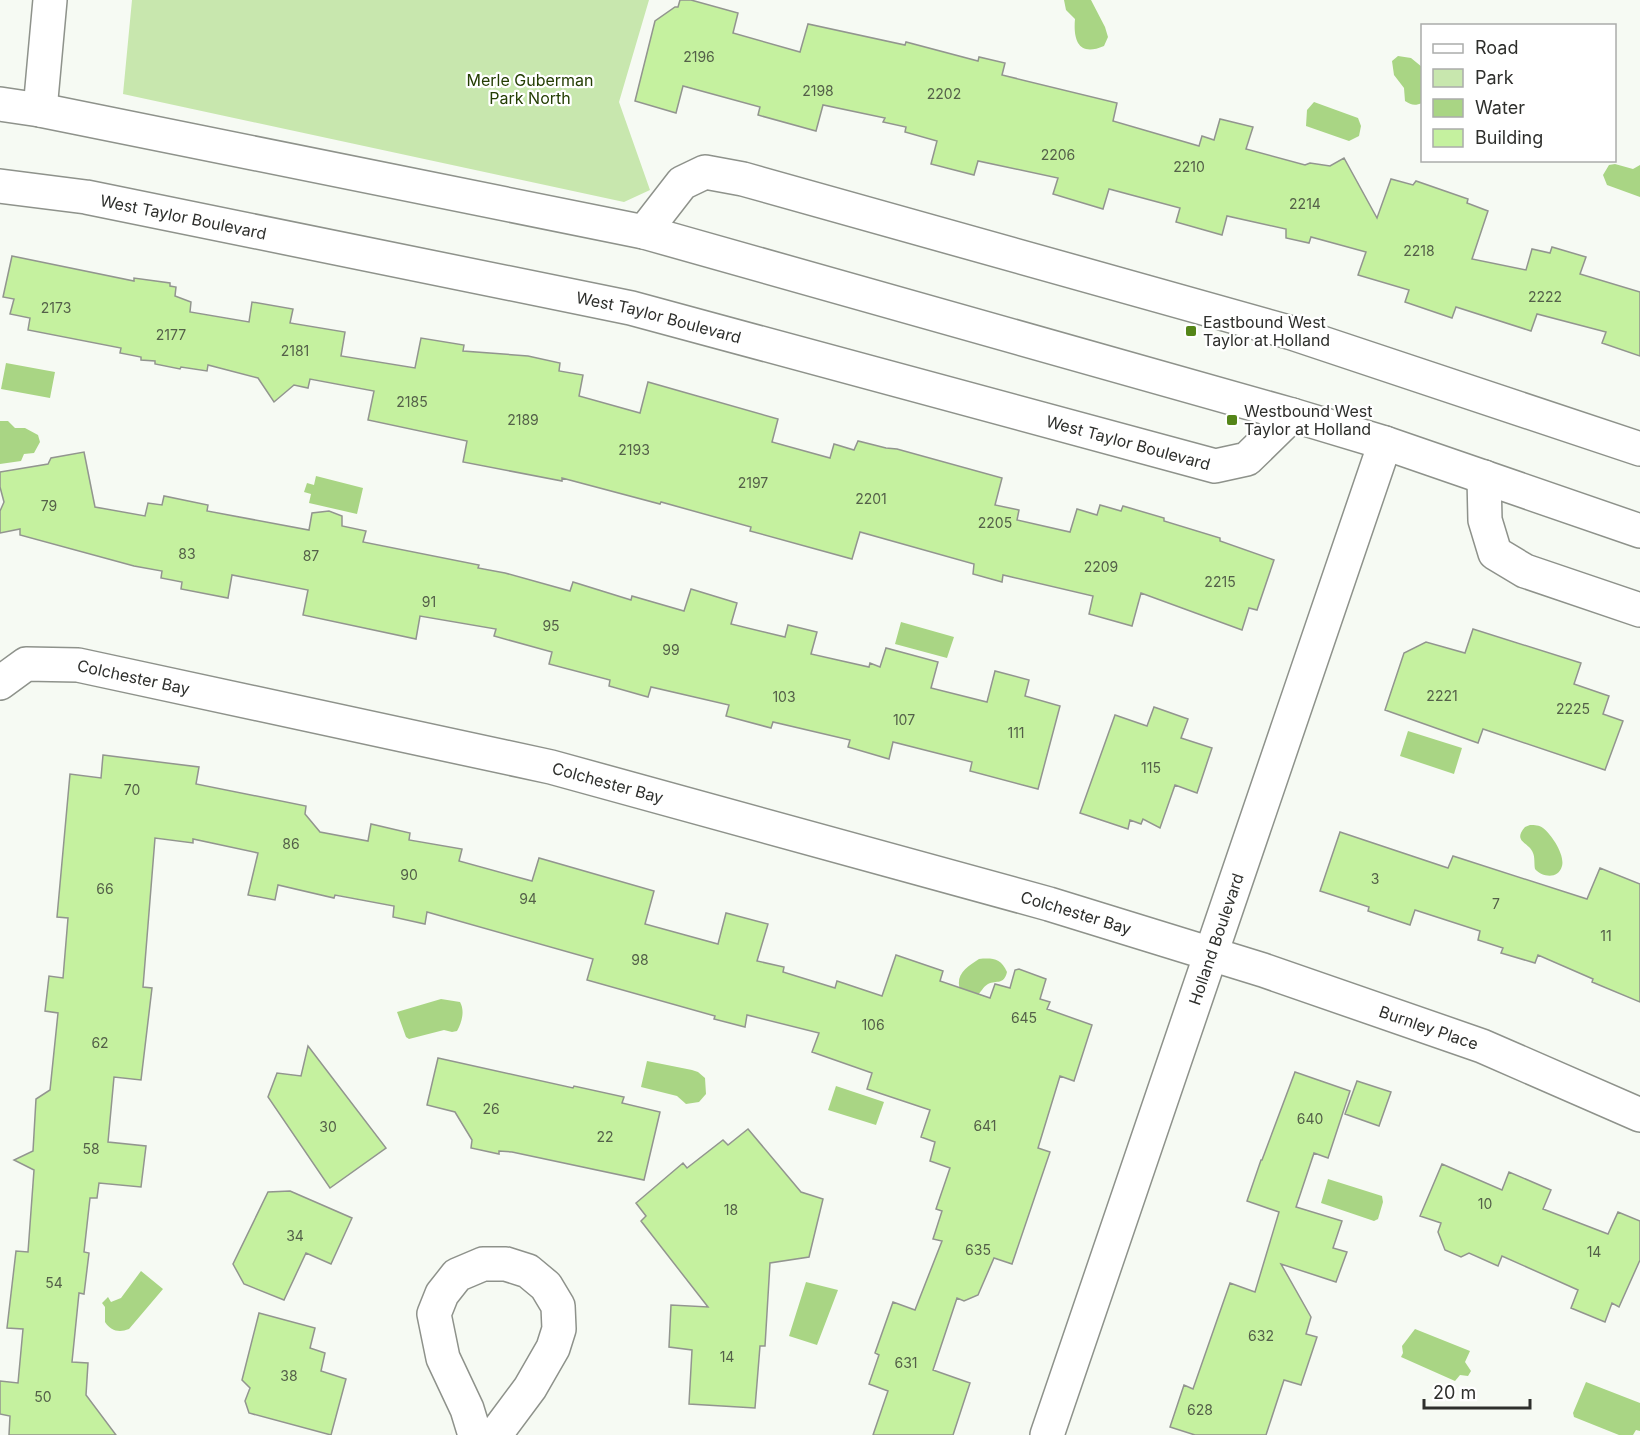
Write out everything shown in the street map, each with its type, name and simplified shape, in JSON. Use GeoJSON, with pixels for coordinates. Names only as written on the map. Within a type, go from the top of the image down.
{"type":"FeatureCollection","features":[{"type":"Feature","properties":{"kind":"street"},"geometry":{"type":"LineString","coordinates":[[40,110],[50,0]]}},
{"type":"Feature","properties":{"kind":"street"},"geometry":{"type":"LineString","coordinates":[[0,104],[40,110],[644,232],[1292,415],[1385,443],[1640,531]]}},
{"type":"Feature","properties":{"kind":"street"},"geometry":{"type":"LineString","coordinates":[[644,232],[682,183],[705,172],[743,179],[1292,333],[1640,449]]}},
{"type":"Feature","properties":{"kind":"street","name":"West Taylor Boulevard"},"geometry":{"type":"LineString","coordinates":[[0,186],[97,200],[631,308],[1215,466],[1247,459],[1292,415]]}},
{"type":"Feature","properties":{"kind":"street","name":"Holland Boulevard"},"geometry":{"type":"LineString","coordinates":[[1047,1435],[1385,443]]}},
{"type":"Feature","properties":{"kind":"street"},"geometry":{"type":"LineString","coordinates":[[1484,477],[1485,520],[1495,553],[1524,571],[1640,610]]}},
{"type":"Feature","properties":{"kind":"street","name":"Colchester Bay"},"geometry":{"type":"LineString","coordinates":[[0,683],[26,664],[78,664],[552,767],[1049,904],[1211,954]]}},
{"type":"Feature","properties":{"kind":"street","name":"Burnley Place"},"geometry":{"type":"LineString","coordinates":[[1211,954],[1482,1046],[1640,1115]]}},
{"type":"Feature","properties":{"kind":"street"},"geometry":{"type":"LineString","coordinates":[[475,1435],[467,1409],[443,1358],[434,1314],[442,1294],[457,1275],[483,1264],[506,1264],[528,1271],[546,1286],[558,1306],[559,1329],[554,1348],[530,1388],[495,1435]]}},
{"type":"Feature","properties":{"kind":"green space","name":"Merle Guberman Park North"},"geometry":{"type":"Polygon","coordinates":[[[132,0],[649,0],[619,102],[650,190],[624,202],[123,94],[132,0]]]}},
{"type":"Feature","properties":{"kind":"water"},"geometry":{"type":"Polygon","coordinates":[[[1064,0],[1091,0],[1108,37],[1104,46],[1089,50],[1079,45],[1075,34],[1075,19],[1066,10],[1064,0]]]}},
{"type":"Feature","properties":{"kind":"water"},"geometry":{"type":"Polygon","coordinates":[[[1398,56],[1411,58],[1421,66],[1421,103],[1413,105],[1405,101],[1404,88],[1394,75],[1392,61],[1398,56]]]}},
{"type":"Feature","properties":{"kind":"water"},"geometry":{"type":"Polygon","coordinates":[[[1314,102],[1358,118],[1361,126],[1359,136],[1349,141],[1306,126],[1307,110],[1314,102]]]}},
{"type":"Feature","properties":{"kind":"water"},"geometry":{"type":"Polygon","coordinates":[[[1615,164],[1633,169],[1640,165],[1640,197],[1607,185],[1603,175],[1609,165],[1615,164]]]}},
{"type":"Feature","properties":{"kind":"water"},"geometry":{"type":"Polygon","coordinates":[[[6,363],[55,372],[50,398],[1,389],[6,363]]]}},
{"type":"Feature","properties":{"kind":"water"},"geometry":{"type":"Polygon","coordinates":[[[0,421],[8,421],[15,428],[25,428],[38,435],[40,442],[34,453],[24,454],[21,461],[0,464],[0,421]]]}},
{"type":"Feature","properties":{"kind":"water"},"geometry":{"type":"Polygon","coordinates":[[[316,476],[363,488],[357,514],[309,503],[311,494],[304,492],[307,483],[314,485],[316,476]]]}},
{"type":"Feature","properties":{"kind":"water"},"geometry":{"type":"Polygon","coordinates":[[[901,622],[954,637],[947,658],[895,644],[901,622]]]}},
{"type":"Feature","properties":{"kind":"water"},"geometry":{"type":"Polygon","coordinates":[[[1408,731],[1462,748],[1454,774],[1400,756],[1408,731]]]}},
{"type":"Feature","properties":{"kind":"water"},"geometry":{"type":"Polygon","coordinates":[[[1530,825],[1543,828],[1557,846],[1562,856],[1562,866],[1557,874],[1550,876],[1535,869],[1533,853],[1520,836],[1525,827],[1530,825]]]}},
{"type":"Feature","properties":{"kind":"water"},"geometry":{"type":"Polygon","coordinates":[[[979,959],[996,960],[1007,972],[1004,979],[988,984],[977,996],[960,990],[959,980],[963,972],[979,959]]]}},
{"type":"Feature","properties":{"kind":"water"},"geometry":{"type":"Polygon","coordinates":[[[441,999],[460,1002],[462,1016],[457,1031],[444,1030],[409,1039],[406,1037],[397,1012],[441,999]]]}},
{"type":"Feature","properties":{"kind":"water"},"geometry":{"type":"Polygon","coordinates":[[[647,1061],[698,1072],[705,1078],[706,1094],[699,1102],[686,1104],[677,1096],[641,1087],[647,1061]]]}},
{"type":"Feature","properties":{"kind":"water"},"geometry":{"type":"Polygon","coordinates":[[[836,1086],[884,1102],[876,1125],[828,1110],[836,1086]]]}},
{"type":"Feature","properties":{"kind":"water"},"geometry":{"type":"Polygon","coordinates":[[[1328,1179],[1382,1196],[1383,1202],[1378,1219],[1374,1221],[1321,1203],[1328,1179]]]}},
{"type":"Feature","properties":{"kind":"water"},"geometry":{"type":"Polygon","coordinates":[[[141,1271],[163,1289],[129,1329],[119,1331],[113,1329],[105,1322],[105,1307],[102,1303],[108,1297],[111,1302],[121,1298],[141,1271]]]}},
{"type":"Feature","properties":{"kind":"water"},"geometry":{"type":"Polygon","coordinates":[[[806,1282],[838,1290],[817,1345],[789,1336],[806,1282]]]}},
{"type":"Feature","properties":{"kind":"water"},"geometry":{"type":"Polygon","coordinates":[[[1415,1329],[1470,1351],[1465,1362],[1471,1371],[1468,1376],[1460,1375],[1455,1381],[1401,1357],[1402,1346],[1415,1329]]]}},
{"type":"Feature","properties":{"kind":"water"},"geometry":{"type":"Polygon","coordinates":[[[1586,1382],[1640,1403],[1640,1431],[1636,1430],[1633,1435],[1619,1435],[1574,1417],[1573,1413],[1586,1382]]]}},
{"type":"Feature","properties":{"kind":"building"},"geometry":{"type":"Polygon","coordinates":[[[680,0],[691,0],[738,13],[733,33],[800,52],[808,24],[905,45],[906,42],[978,61],[979,57],[1005,63],[1002,75],[1117,103],[1113,121],[1199,146],[1202,136],[1214,140],[1220,119],[1253,127],[1246,149],[1305,165],[1310,163],[1330,166],[1344,158],[1377,218],[1391,179],[1413,185],[1416,181],[1468,199],[1467,203],[1488,211],[1472,259],[1526,270],[1532,249],[1550,253],[1552,247],[1586,257],[1580,274],[1640,292],[1640,356],[1602,343],[1606,332],[1537,314],[1531,331],[1456,307],[1452,318],[1405,302],[1409,290],[1358,275],[1366,252],[1311,237],[1309,243],[1286,238],[1286,229],[1227,216],[1222,235],[1176,222],[1180,208],[1109,189],[1103,209],[1053,194],[1058,178],[978,161],[974,175],[931,164],[937,141],[905,132],[906,127],[883,122],[885,118],[823,105],[816,131],[758,115],[760,107],[683,86],[676,113],[635,101],[655,21],[678,7],[680,0]]]}},
{"type":"Feature","properties":{"kind":"building"},"geometry":{"type":"Polygon","coordinates":[[[12,256],[134,281],[134,278],[170,283],[170,286],[176,287],[175,296],[191,302],[190,312],[249,322],[252,302],[293,309],[290,323],[345,332],[341,356],[415,368],[421,338],[464,345],[463,351],[528,356],[560,363],[559,371],[583,375],[579,396],[640,413],[648,382],[778,419],[772,442],[830,458],[834,444],[854,450],[858,441],[897,449],[1002,478],[995,505],[1019,510],[1017,520],[1070,532],[1077,509],[1097,515],[1100,505],[1121,511],[1123,506],[1220,538],[1220,541],[1274,560],[1257,610],[1249,608],[1242,630],[1141,593],[1132,626],[1089,614],[1093,596],[1003,575],[1002,582],[973,574],[974,564],[860,532],[852,559],[750,531],[751,527],[661,502],[660,504],[562,478],[562,481],[463,462],[467,441],[368,420],[374,391],[310,379],[308,388],[294,385],[274,402],[258,378],[208,365],[207,371],[155,364],[155,361],[141,360],[141,357],[120,353],[121,348],[28,330],[30,318],[10,314],[14,299],[3,297],[12,256]]]}},
{"type":"Feature","properties":{"kind":"building"},"geometry":{"type":"Polygon","coordinates":[[[84,452],[95,507],[145,516],[148,503],[162,505],[164,496],[208,505],[207,511],[309,530],[312,513],[329,511],[342,516],[342,526],[366,531],[363,542],[479,565],[478,568],[570,591],[573,582],[631,600],[632,596],[684,611],[691,589],[737,603],[731,624],[785,637],[788,625],[817,632],[811,654],[869,667],[870,663],[880,667],[886,648],[938,662],[931,688],[987,702],[995,671],[1029,680],[1025,696],[1060,706],[1038,789],[970,771],[972,762],[893,742],[889,759],[848,747],[850,740],[773,722],[771,728],[726,716],[729,705],[651,687],[648,697],[609,686],[610,680],[549,664],[552,652],[494,636],[496,629],[420,616],[416,639],[303,615],[308,590],[232,575],[228,598],[181,589],[182,582],[161,578],[162,571],[134,566],[20,535],[20,529],[0,533],[0,511],[4,502],[0,487],[0,472],[48,464],[51,458],[84,452]]]}},
{"type":"Feature","properties":{"kind":"building"},"geometry":{"type":"Polygon","coordinates":[[[1473,629],[1581,663],[1574,684],[1609,696],[1603,714],[1623,721],[1605,770],[1483,729],[1478,743],[1385,710],[1404,653],[1426,642],[1465,653],[1473,629]]]}},
{"type":"Feature","properties":{"kind":"building"},"geometry":{"type":"Polygon","coordinates":[[[1154,707],[1188,719],[1181,738],[1212,748],[1197,793],[1175,785],[1160,828],[1143,819],[1141,824],[1130,820],[1128,829],[1080,813],[1115,715],[1147,726],[1154,707]]]}},
{"type":"Feature","properties":{"kind":"building"},"geometry":{"type":"Polygon","coordinates":[[[103,755],[199,767],[196,784],[306,806],[305,814],[320,832],[368,841],[371,824],[410,833],[409,840],[462,849],[459,861],[532,881],[539,858],[654,891],[645,924],[718,944],[726,913],[768,924],[757,961],[784,967],[783,972],[835,988],[837,981],[882,996],[896,955],[943,971],[940,981],[990,998],[995,984],[1010,988],[1015,970],[1019,969],[1046,979],[1040,999],[1050,1002],[1047,1009],[1092,1025],[1074,1081],[1060,1076],[1038,1148],[1050,1152],[1012,1264],[994,1258],[978,1295],[964,1301],[957,1298],[933,1370],[970,1383],[953,1435],[873,1435],[888,1391],[869,1384],[879,1355],[875,1353],[893,1302],[915,1310],[942,1241],[933,1239],[942,1211],[936,1209],[950,1168],[930,1161],[935,1142],[921,1137],[930,1110],[867,1089],[872,1073],[812,1052],[819,1033],[747,1015],[745,1027],[714,1019],[715,1016],[587,980],[593,959],[427,912],[425,924],[393,917],[394,906],[335,895],[334,898],[278,885],[275,900],[248,895],[258,853],[193,839],[193,843],[155,838],[143,987],[152,988],[141,1080],[114,1077],[108,1142],[146,1146],[141,1187],[99,1183],[97,1198],[90,1198],[84,1252],[89,1253],[84,1294],[79,1293],[72,1362],[88,1363],[86,1395],[116,1435],[9,1435],[10,1416],[0,1414],[0,1381],[18,1383],[23,1329],[7,1328],[16,1251],[28,1252],[34,1170],[14,1160],[33,1151],[36,1099],[50,1090],[58,1013],[45,1011],[49,976],[63,978],[68,918],[57,917],[70,774],[101,778],[103,755]]]}},
{"type":"Feature","properties":{"kind":"building"},"geometry":{"type":"Polygon","coordinates":[[[1340,832],[1448,868],[1453,856],[1587,899],[1600,868],[1640,884],[1640,1002],[1592,982],[1593,979],[1538,955],[1535,963],[1501,953],[1503,948],[1478,940],[1480,931],[1415,910],[1410,925],[1368,911],[1369,907],[1320,891],[1340,832]]]}},
{"type":"Feature","properties":{"kind":"building"},"geometry":{"type":"Polygon","coordinates":[[[308,1046],[386,1148],[330,1188],[268,1097],[277,1073],[301,1076],[308,1046]]]}},
{"type":"Feature","properties":{"kind":"building"},"geometry":{"type":"Polygon","coordinates":[[[438,1058],[624,1097],[622,1103],[660,1112],[644,1180],[512,1152],[499,1151],[499,1154],[471,1148],[472,1140],[455,1112],[427,1105],[438,1058]]]}},
{"type":"Feature","properties":{"kind":"building"},"geometry":{"type":"Polygon","coordinates":[[[1295,1072],[1350,1091],[1328,1158],[1314,1153],[1296,1207],[1342,1221],[1333,1248],[1347,1252],[1336,1282],[1281,1264],[1311,1317],[1306,1334],[1317,1337],[1301,1385],[1284,1380],[1266,1435],[1195,1435],[1170,1427],[1184,1385],[1193,1389],[1230,1283],[1255,1292],[1279,1212],[1247,1201],[1295,1072]]]}},
{"type":"Feature","properties":{"kind":"building"},"geometry":{"type":"Polygon","coordinates":[[[1357,1081],[1391,1092],[1379,1126],[1345,1114],[1357,1081]]]}},
{"type":"Feature","properties":{"kind":"building"},"geometry":{"type":"Polygon","coordinates":[[[748,1129],[801,1192],[823,1199],[809,1257],[770,1263],[765,1346],[760,1346],[755,1408],[689,1404],[692,1350],[669,1347],[671,1305],[708,1307],[641,1221],[646,1216],[636,1203],[683,1163],[687,1168],[723,1140],[728,1145],[748,1129]]]}},
{"type":"Feature","properties":{"kind":"building"},"geometry":{"type":"Polygon","coordinates":[[[1442,1164],[1502,1190],[1509,1172],[1551,1190],[1543,1209],[1608,1234],[1618,1212],[1640,1221],[1640,1260],[1619,1307],[1612,1303],[1605,1322],[1571,1308],[1578,1290],[1502,1256],[1498,1266],[1469,1253],[1461,1257],[1445,1250],[1438,1232],[1441,1223],[1420,1216],[1442,1164]]]}},
{"type":"Feature","properties":{"kind":"building"},"geometry":{"type":"Polygon","coordinates":[[[290,1191],[352,1218],[331,1264],[306,1253],[284,1300],[244,1284],[233,1264],[268,1192],[290,1191]]]}},
{"type":"Feature","properties":{"kind":"building"},"geometry":{"type":"Polygon","coordinates":[[[259,1313],[315,1328],[310,1348],[325,1353],[321,1371],[346,1379],[331,1435],[249,1413],[245,1401],[250,1388],[242,1380],[259,1313]]]}},
{"type":"Feature","properties":{"kind":"place","name":"Eastbound West Taylor at Holland"},"geometry":{"type":"Point","coordinates":[1191,331]}},
{"type":"Feature","properties":{"kind":"place","name":"Westbound West Taylor at Holland"},"geometry":{"type":"Point","coordinates":[1232,420]}}]}
